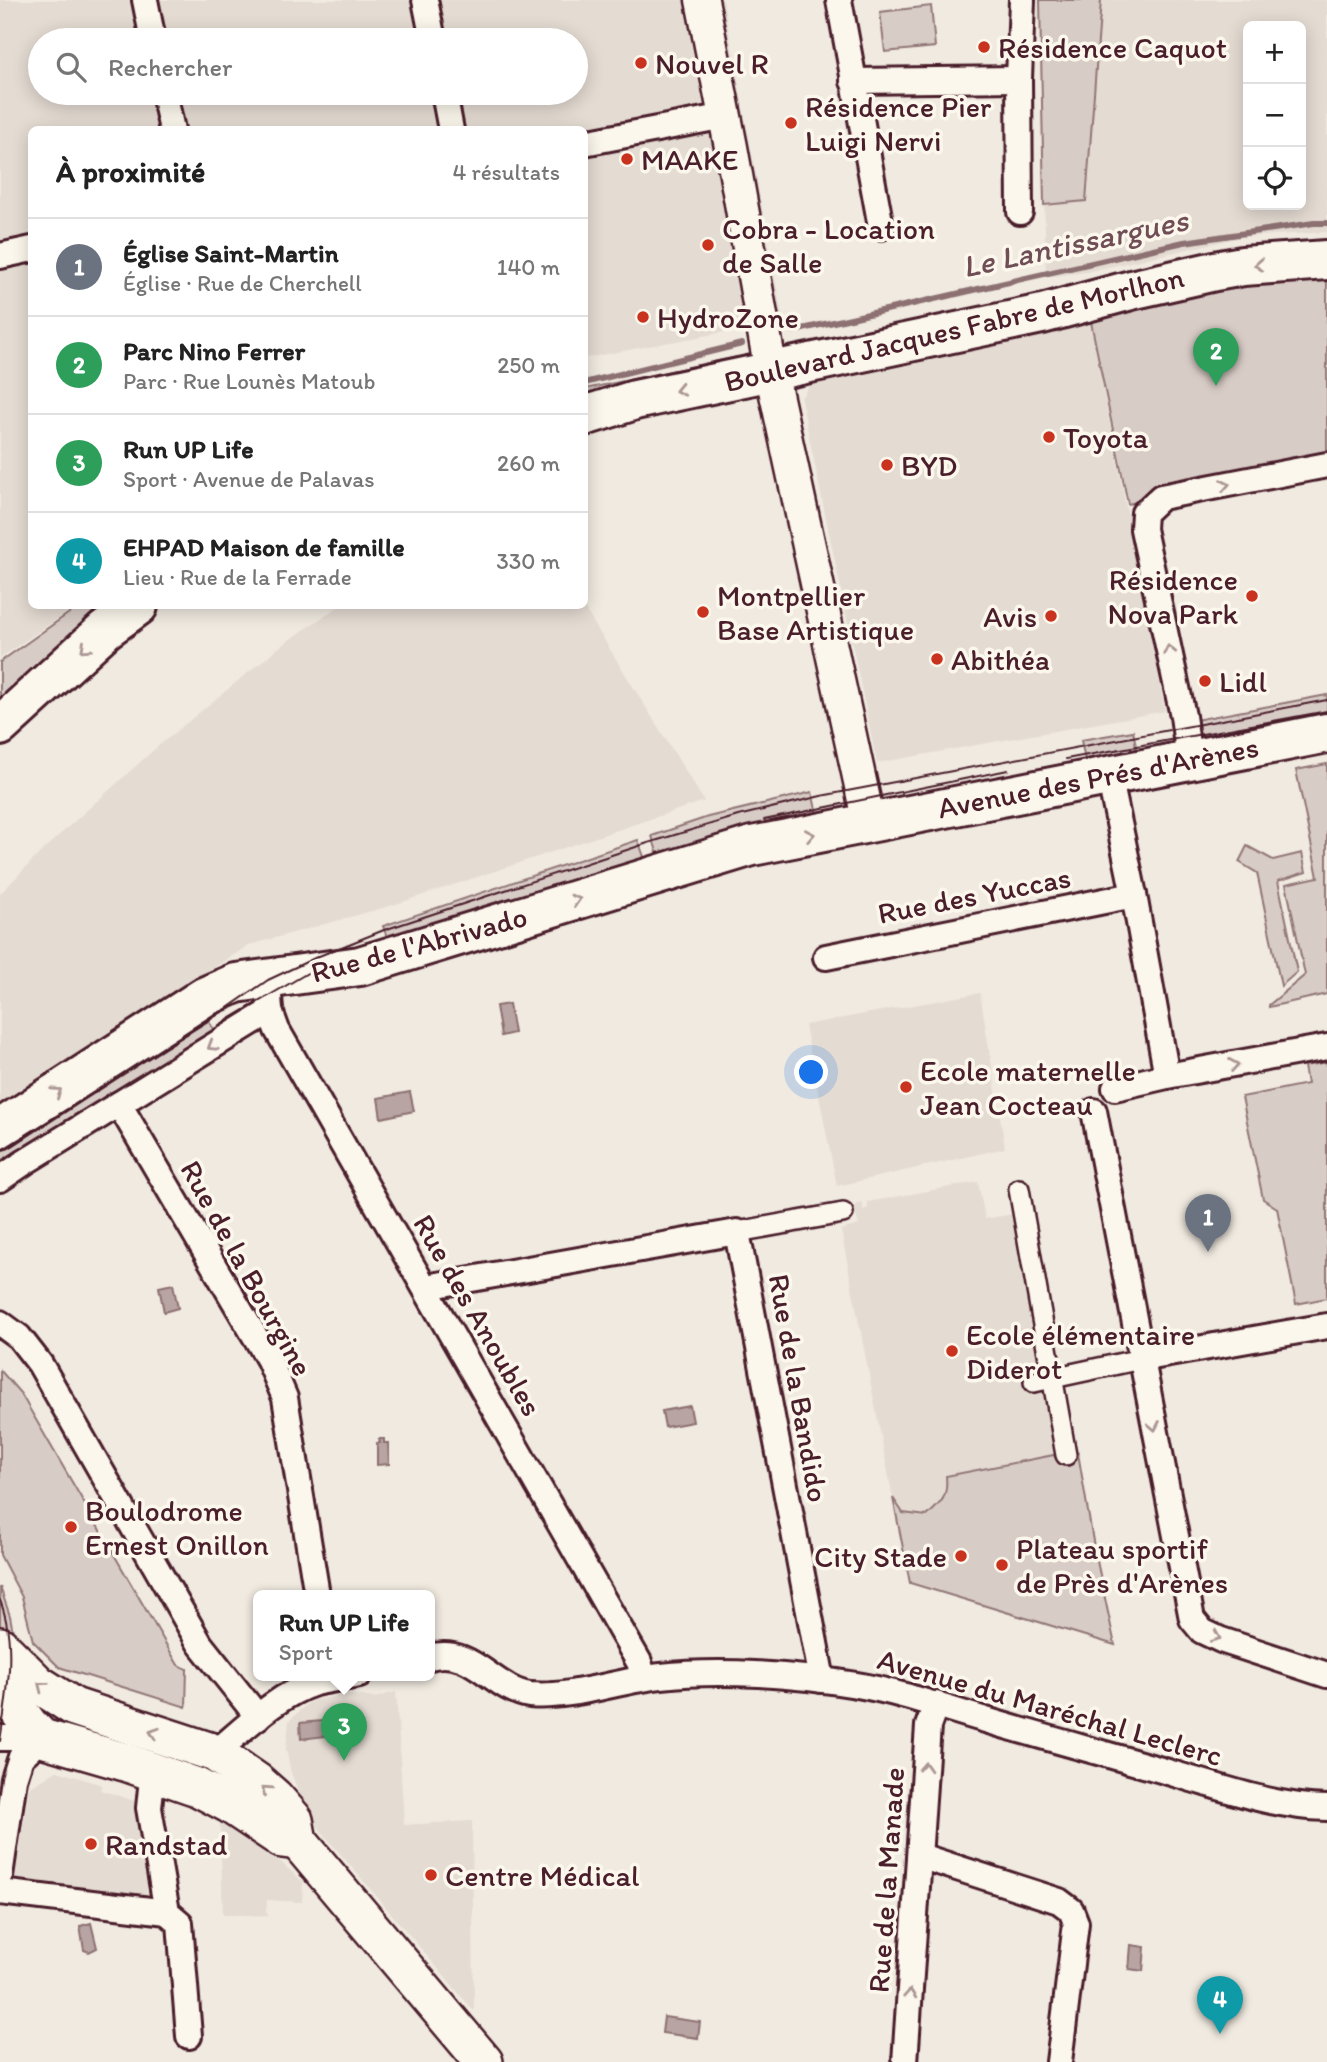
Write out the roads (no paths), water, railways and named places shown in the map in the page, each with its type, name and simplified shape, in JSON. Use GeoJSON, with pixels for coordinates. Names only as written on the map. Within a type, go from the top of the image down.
{"type":"FeatureCollection","features":[{"type":"Feature","properties":{"kind":"main road","name":"Boulevard Jacques Fabre de Morlhon"},"geometry":{"type":"LineString","coordinates":[[588,415],[635,400],[1042,314],[1215,271],[1243,266],[1327,260]]}},
{"type":"Feature","properties":{"kind":"main road"},"geometry":{"type":"LineString","coordinates":[[0,726],[105,631],[134,609]]}},
{"type":"Feature","properties":{"kind":"main road","name":"Avenue des Prés d'Arènes"},"geometry":{"type":"LineString","coordinates":[[869,823],[1327,733]]}},
{"type":"Feature","properties":{"kind":"main road","name":"Rue de l'Abrivado"},"geometry":{"type":"LineString","coordinates":[[0,1129],[204,997],[236,984],[269,995],[719,856],[869,823]]}},
{"type":"Feature","properties":{"kind":"main road"},"geometry":{"type":"LineString","coordinates":[[0,1646],[37,1684],[74,1707],[215,1753],[257,1782],[294,1820],[298,1841],[484,2062]]}},
{"type":"Feature","properties":{"kind":"main road"},"geometry":{"type":"LineString","coordinates":[[0,1685],[29,1725],[43,1738],[153,1780],[197,1787],[266,1826],[282,1839],[298,1841]]}},
{"type":"Feature","properties":{"kind":"main road"},"geometry":{"type":"LineString","coordinates":[[43,1738],[71,1721],[93,1714]]}},
{"type":"Feature","properties":{"kind":"main road"},"geometry":{"type":"LineString","coordinates":[[197,1787],[215,1753]]}},
{"type":"Feature","properties":{"kind":"street"},"geometry":{"type":"LineString","coordinates":[[145,0],[151,28]]}},
{"type":"Feature","properties":{"kind":"street"},"geometry":{"type":"LineString","coordinates":[[425,0],[431,28]]}},
{"type":"Feature","properties":{"kind":"street"},"geometry":{"type":"LineString","coordinates":[[839,0],[881,227]]}},
{"type":"Feature","properties":{"kind":"street"},"geometry":{"type":"LineString","coordinates":[[1020,212],[1019,79],[1022,0]]}},
{"type":"Feature","properties":{"kind":"street"},"geometry":{"type":"LineString","coordinates":[[709,1],[724,116],[771,371],[869,823]]}},
{"type":"Feature","properties":{"kind":"street"},"geometry":{"type":"LineString","coordinates":[[853,81],[1019,79]]}},
{"type":"Feature","properties":{"kind":"street"},"geometry":{"type":"LineString","coordinates":[[167,105],[171,126]]}},
{"type":"Feature","properties":{"kind":"street"},"geometry":{"type":"LineString","coordinates":[[588,142],[724,116]]}},
{"type":"Feature","properties":{"kind":"street"},"geometry":{"type":"LineString","coordinates":[[0,256],[28,250]]}},
{"type":"Feature","properties":{"kind":"street"},"geometry":{"type":"LineString","coordinates":[[1189,759],[1183,716],[1143,529],[1144,513],[1161,497],[1327,465]]}},
{"type":"Feature","properties":{"kind":"street"},"geometry":{"type":"LineString","coordinates":[[1110,775],[1167,1076]]}},
{"type":"Feature","properties":{"kind":"street","name":"Rue des Yuccas"},"geometry":{"type":"LineString","coordinates":[[826,957],[1134,895]]}},
{"type":"Feature","properties":{"kind":"street","name":"Rue de l'Abrivado"},"geometry":{"type":"LineString","coordinates":[[0,1179],[118,1104],[269,995]]}},
{"type":"Feature","properties":{"kind":"street","name":"Rue des Anoubles"},"geometry":{"type":"LineString","coordinates":[[269,995],[277,1030],[639,1662],[644,1678]]}},
{"type":"Feature","properties":{"kind":"street"},"geometry":{"type":"LineString","coordinates":[[1115,1088],[1327,1047]]}},
{"type":"Feature","properties":{"kind":"street","name":"Rue de la Bourgine"},"geometry":{"type":"LineString","coordinates":[[118,1104],[269,1360],[285,1398],[316,1590]]}},
{"type":"Feature","properties":{"kind":"street"},"geometry":{"type":"LineString","coordinates":[[1094,1111],[1192,1619],[1202,1631],[1221,1640],[1327,1675]]}},
{"type":"Feature","properties":{"kind":"street"},"geometry":{"type":"LineString","coordinates":[[1019,1189],[1066,1455]]}},
{"type":"Feature","properties":{"kind":"street"},"geometry":{"type":"LineString","coordinates":[[426,1287],[843,1213]]}},
{"type":"Feature","properties":{"kind":"street","name":"Rue de la Bandido"},"geometry":{"type":"LineString","coordinates":[[737,1231],[822,1680]]}},
{"type":"Feature","properties":{"kind":"street"},"geometry":{"type":"LineString","coordinates":[[0,1323],[19,1337],[40,1364],[200,1644],[258,1717]]}},
{"type":"Feature","properties":{"kind":"street"},"geometry":{"type":"LineString","coordinates":[[1034,1382],[1141,1359],[1327,1326]]}},
{"type":"Feature","properties":{"kind":"street","name":"Avenue du Maréchal Leclerc"},"geometry":{"type":"LineString","coordinates":[[435,1655],[460,1656],[528,1695],[555,1694],[683,1674],[822,1680],[906,1694],[1273,1803],[1327,1808]]}},
{"type":"Feature","properties":{"kind":"street"},"geometry":{"type":"LineString","coordinates":[[215,1753],[258,1717],[306,1688],[324,1681]]}},
{"type":"Feature","properties":{"kind":"street","name":"Rue de la Manade"},"geometry":{"type":"LineString","coordinates":[[905,2062],[928,1726],[936,1704]]}},
{"type":"Feature","properties":{"kind":"street"},"geometry":{"type":"LineString","coordinates":[[0,1738],[43,1738]]}},
{"type":"Feature","properties":{"kind":"street"},"geometry":{"type":"LineString","coordinates":[[0,1876],[17,1768],[21,1757],[43,1738]]}},
{"type":"Feature","properties":{"kind":"street"},"geometry":{"type":"LineString","coordinates":[[153,1780],[149,1808],[167,1912]]}},
{"type":"Feature","properties":{"kind":"street"},"geometry":{"type":"LineString","coordinates":[[920,1856],[1059,1901],[1071,1910],[1076,1923],[1059,2062]]}},
{"type":"Feature","properties":{"kind":"street"},"geometry":{"type":"LineString","coordinates":[[0,1892],[167,1912],[180,1923],[189,2036]]}},
{"type":"Feature","properties":{"kind":"waterway","name":"Le Lantissargues"},"geometry":{"type":"LineString","coordinates":[[794,331],[1184,242],[1327,223]]}},
{"type":"Feature","properties":{"kind":"waterway","name":"Le Lantissargues"},"geometry":{"type":"LineString","coordinates":[[588,382],[742,344]]}},
{"type":"Feature","properties":{"kind":"tram line"},"geometry":{"type":"LineString","coordinates":[[0,1151],[216,1016],[268,980],[384,930],[738,816],[821,796],[1327,700]]}},
{"type":"Feature","properties":{"kind":"tram line"},"geometry":{"type":"LineString","coordinates":[[1066,759],[1327,711]]}},
{"type":"Feature","properties":{"kind":"tram line"},"geometry":{"type":"LineString","coordinates":[[764,820],[1008,770]]}},
{"type":"Feature","properties":{"kind":"tram line"},"geometry":{"type":"LineString","coordinates":[[219,1025],[316,968]]}},
{"type":"Feature","properties":{"kind":"tram line"},"geometry":{"type":"LineString","coordinates":[[0,1600],[9,1652],[8,1688],[0,1741]]}},
{"type":"Feature","properties":{"kind":"place","name":"Résidence Caquot"},"geometry":{"type":"Point","coordinates":[984,47]}},
{"type":"Feature","properties":{"kind":"place","name":"Nouvel R"},"geometry":{"type":"Point","coordinates":[641,63]}},
{"type":"Feature","properties":{"kind":"place","name":"Résidence Pier Luigi Nervi"},"geometry":{"type":"Point","coordinates":[791,123]}},
{"type":"Feature","properties":{"kind":"place","name":"MAAKE"},"geometry":{"type":"Point","coordinates":[627,159]}},
{"type":"Feature","properties":{"kind":"place","name":"Cobra - Location de Salle"},"geometry":{"type":"Point","coordinates":[708,245]}},
{"type":"Feature","properties":{"kind":"place","name":"HydroZone"},"geometry":{"type":"Point","coordinates":[643,317]}},
{"type":"Feature","properties":{"kind":"place","name":"Parc Nino Ferrer"},"geometry":{"type":"Point","coordinates":[1216,386]}},
{"type":"Feature","properties":{"kind":"place","name":"Toyota"},"geometry":{"type":"Point","coordinates":[1049,437]}},
{"type":"Feature","properties":{"kind":"place","name":"BYD"},"geometry":{"type":"Point","coordinates":[887,465]}},
{"type":"Feature","properties":{"kind":"place","name":"Résidence Nova Park"},"geometry":{"type":"Point","coordinates":[1252,596]}},
{"type":"Feature","properties":{"kind":"place","name":"Montpellier Base Artistique"},"geometry":{"type":"Point","coordinates":[703,612]}},
{"type":"Feature","properties":{"kind":"place","name":"Avis"},"geometry":{"type":"Point","coordinates":[1051,616]}},
{"type":"Feature","properties":{"kind":"place","name":"Abithéa"},"geometry":{"type":"Point","coordinates":[937,659]}},
{"type":"Feature","properties":{"kind":"place","name":"Lidl"},"geometry":{"type":"Point","coordinates":[1205,681]}},
{"type":"Feature","properties":{"kind":"place","name":"Ecole maternelle Jean Cocteau"},"geometry":{"type":"Point","coordinates":[906,1087]}},
{"type":"Feature","properties":{"kind":"place","name":"Église Saint-Martin"},"geometry":{"type":"Point","coordinates":[1208,1252]}},
{"type":"Feature","properties":{"kind":"place","name":"Ecole élémentaire Diderot"},"geometry":{"type":"Point","coordinates":[952,1351]}},
{"type":"Feature","properties":{"kind":"place","name":"Boulodrome Ernest Onillon"},"geometry":{"type":"Point","coordinates":[71,1527]}},
{"type":"Feature","properties":{"kind":"place","name":"City Stade"},"geometry":{"type":"Point","coordinates":[961,1556]}},
{"type":"Feature","properties":{"kind":"place","name":"Plateau sportif de Près d'Arènes"},"geometry":{"type":"Point","coordinates":[1002,1565]}},
{"type":"Feature","properties":{"kind":"place","name":"Run UP Life"},"geometry":{"type":"Point","coordinates":[344,1761]}},
{"type":"Feature","properties":{"kind":"place","name":"Randstad"},"geometry":{"type":"Point","coordinates":[91,1844]}},
{"type":"Feature","properties":{"kind":"place","name":"Centre Médical"},"geometry":{"type":"Point","coordinates":[431,1875]}},
{"type":"Feature","properties":{"kind":"place","name":"EHPAD Maison de famille"},"geometry":{"type":"Point","coordinates":[1220,2034]}}]}
